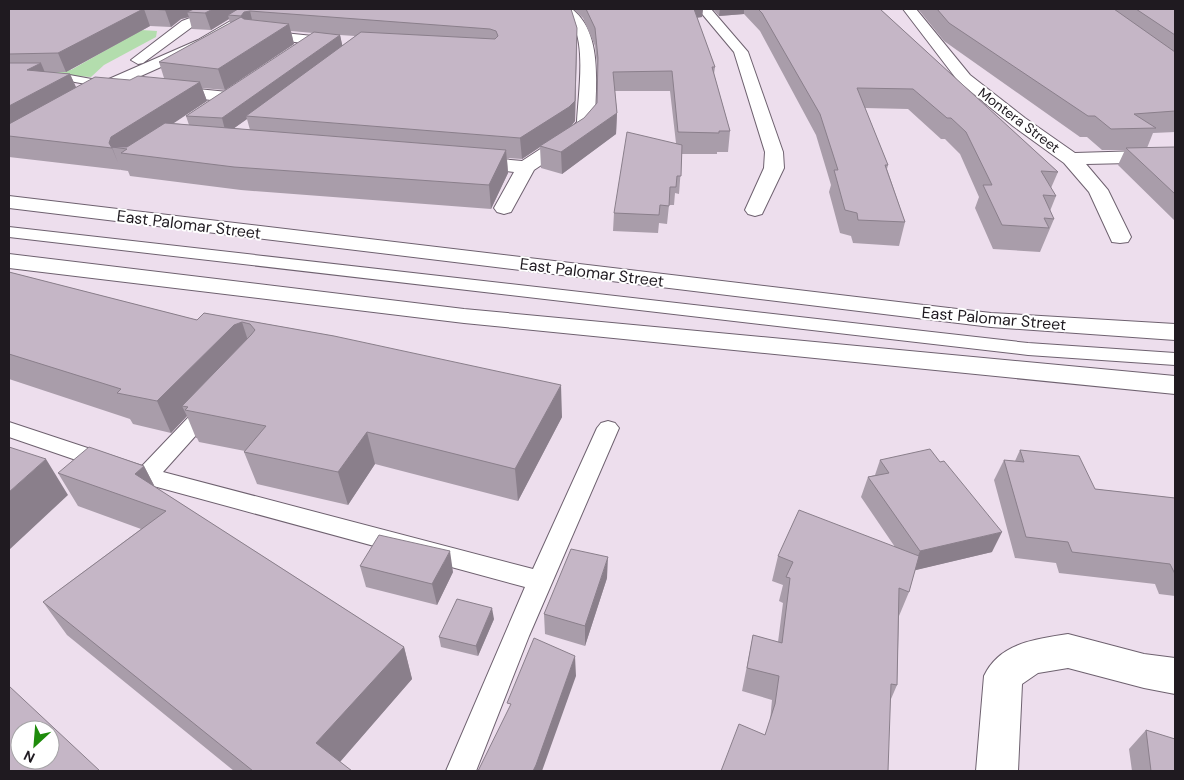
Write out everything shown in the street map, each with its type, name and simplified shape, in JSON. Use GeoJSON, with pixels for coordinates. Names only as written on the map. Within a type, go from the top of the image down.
{"type":"FeatureCollection","features":[{"type":"Feature","properties":{"kind":"street"},"geometry":{"type":"LineString","coordinates":[[108,85],[128,66],[187,24],[225,9]]}},
{"type":"Feature","properties":{"kind":"street"},"geometry":{"type":"LineString","coordinates":[[108,85],[203,43],[260,9]]}},
{"type":"Feature","properties":{"kind":"street"},"geometry":{"type":"LineString","coordinates":[[504,208],[526,167],[577,134],[586,123],[586,61],[583,32],[576,19],[563,9]]}},
{"type":"Feature","properties":{"kind":"street"},"geometry":{"type":"LineString","coordinates":[[704,9],[716,20],[741,52],[774,152],[774,168],[754,210]]}},
{"type":"Feature","properties":{"kind":"street","name":"Montera Street"},"geometry":{"type":"LineString","coordinates":[[909,9],[964,78],[1019,122],[1071,159],[1098,190],[1120,238]]}},
{"type":"Feature","properties":{"kind":"street"},"geometry":{"type":"LineString","coordinates":[[254,34],[333,41]]}},
{"type":"Feature","properties":{"kind":"street"},"geometry":{"type":"LineString","coordinates":[[290,55],[314,40]]}},
{"type":"Feature","properties":{"kind":"street"},"geometry":{"type":"LineString","coordinates":[[108,85],[136,88]]}},
{"type":"Feature","properties":{"kind":"street"},"geometry":{"type":"LineString","coordinates":[[210,109],[244,86]]}},
{"type":"Feature","properties":{"kind":"street"},"geometry":{"type":"LineString","coordinates":[[155,89],[228,97]]}},
{"type":"Feature","properties":{"kind":"street"},"geometry":{"type":"LineString","coordinates":[[1071,159],[1175,156]]}},
{"type":"Feature","properties":{"kind":"street"},"geometry":{"type":"LineString","coordinates":[[457,161],[526,167]]}},
{"type":"Feature","properties":{"kind":"street","name":"East Palomar Street"},"geometry":{"type":"LineString","coordinates":[[9,202],[991,320],[1175,332]]}},
{"type":"Feature","properties":{"kind":"street"},"geometry":{"type":"LineString","coordinates":[[9,261],[464,316],[1175,385]]}},
{"type":"Feature","properties":{"kind":"street"},"geometry":{"type":"LineString","coordinates":[[997,771],[1003,676],[1029,657],[1068,651],[1144,672],[1175,676]]}},
{"type":"Feature","properties":{"kind":"lane"},"geometry":{"type":"LineString","coordinates":[[9,76],[64,77],[108,85]]}},
{"type":"Feature","properties":{"kind":"lane"},"geometry":{"type":"LineString","coordinates":[[9,232],[1028,349],[1175,359]]}},
{"type":"Feature","properties":{"kind":"lane"},"geometry":{"type":"LineString","coordinates":[[146,476],[220,397]]}},
{"type":"Feature","properties":{"kind":"lane"},"geometry":{"type":"LineString","coordinates":[[460,771],[608,428]]}},
{"type":"Feature","properties":{"kind":"lane"},"geometry":{"type":"LineString","coordinates":[[9,429],[146,476],[541,581]]}},
{"type":"Feature","properties":{"kind":"green space"},"geometry":{"type":"Polygon","coordinates":[[[141,30],[157,31],[156,37],[104,65],[91,77],[9,71],[29,65],[71,70],[141,30]]]}},
{"type":"Feature","properties":{"kind":"building"},"geometry":{"type":"Polygon","coordinates":[[[9,9],[143,9],[58,53],[9,54],[9,9]]]}},
{"type":"Feature","properties":{"kind":"building"},"geometry":{"type":"Polygon","coordinates":[[[194,9],[213,9],[205,13],[187,12],[194,9]]]}},
{"type":"Feature","properties":{"kind":"building"},"geometry":{"type":"Polygon","coordinates":[[[238,9],[571,9],[577,28],[575,101],[569,107],[520,138],[246,116],[361,32],[495,39],[498,36],[496,31],[490,29],[250,11],[244,12],[241,16],[228,15],[238,9]]]}},
{"type":"Feature","properties":{"kind":"building"},"geometry":{"type":"Polygon","coordinates":[[[586,9],[694,9],[715,67],[712,67],[730,131],[719,131],[719,133],[678,132],[672,71],[613,72],[617,113],[561,152],[540,146],[584,118],[597,103],[598,58],[595,28],[586,9]]]}},
{"type":"Feature","properties":{"kind":"building"},"geometry":{"type":"Polygon","coordinates":[[[758,9],[880,9],[1058,172],[1041,171],[1056,196],[1043,195],[1054,219],[1044,218],[1049,228],[1002,225],[983,185],[992,185],[966,132],[913,89],[857,88],[888,165],[885,165],[905,222],[858,220],[857,213],[845,210],[834,170],[838,170],[820,114],[758,9]]]}},
{"type":"Feature","properties":{"kind":"building"},"geometry":{"type":"Polygon","coordinates":[[[937,9],[1114,9],[1175,52],[1175,111],[1134,114],[1156,128],[1111,129],[1095,116],[1088,116],[949,23],[937,9]]]}},
{"type":"Feature","properties":{"kind":"building"},"geometry":{"type":"Polygon","coordinates":[[[1136,9],[1175,9],[1175,35],[1136,9]]]}},
{"type":"Feature","properties":{"kind":"building"},"geometry":{"type":"Polygon","coordinates":[[[241,17],[244,19],[289,24],[218,69],[159,62],[241,17]]]}},
{"type":"Feature","properties":{"kind":"building"},"geometry":{"type":"Polygon","coordinates":[[[314,32],[340,35],[222,118],[186,116],[314,32]]]}},
{"type":"Feature","properties":{"kind":"building"},"geometry":{"type":"Polygon","coordinates":[[[9,63],[41,63],[27,70],[70,74],[9,106],[9,63]]]}},
{"type":"Feature","properties":{"kind":"building"},"geometry":{"type":"Polygon","coordinates":[[[138,76],[200,82],[111,137],[109,143],[112,148],[9,136],[9,124],[95,77],[130,80],[138,76]]]}},
{"type":"Feature","properties":{"kind":"building"},"geometry":{"type":"Polygon","coordinates":[[[165,123],[506,150],[489,185],[234,167],[121,153],[127,149],[112,147],[127,147],[165,123]]]}},
{"type":"Feature","properties":{"kind":"building"},"geometry":{"type":"Polygon","coordinates":[[[627,132],[682,145],[681,176],[677,176],[676,187],[670,187],[669,206],[660,205],[659,215],[614,213],[627,132]]]}},
{"type":"Feature","properties":{"kind":"building"},"geometry":{"type":"Polygon","coordinates":[[[1174,147],[1175,194],[1126,148],[1174,147]]]}},
{"type":"Feature","properties":{"kind":"building"},"geometry":{"type":"Polygon","coordinates":[[[9,272],[197,320],[204,313],[334,336],[561,385],[515,469],[367,432],[338,472],[244,452],[266,426],[185,410],[188,407],[182,406],[251,335],[255,330],[250,324],[242,322],[234,325],[157,401],[117,393],[121,389],[9,354],[9,272]]]}},
{"type":"Feature","properties":{"kind":"building"},"geometry":{"type":"Polygon","coordinates":[[[9,447],[46,459],[9,492],[9,447]]]}},
{"type":"Feature","properties":{"kind":"building"},"geometry":{"type":"Polygon","coordinates":[[[89,447],[144,466],[135,474],[404,647],[316,743],[352,771],[253,771],[43,602],[166,511],[58,473],[89,447]]]}},
{"type":"Feature","properties":{"kind":"building"},"geometry":{"type":"Polygon","coordinates":[[[930,449],[940,462],[944,461],[1002,532],[920,551],[868,477],[889,473],[880,460],[930,449]]]}},
{"type":"Feature","properties":{"kind":"building"},"geometry":{"type":"Polygon","coordinates":[[[1020,450],[1079,456],[1095,489],[1175,498],[1175,574],[1170,564],[1072,552],[1068,542],[1026,537],[1004,460],[1024,462],[1020,450]]]}},
{"type":"Feature","properties":{"kind":"building"},"geometry":{"type":"Polygon","coordinates":[[[799,510],[919,556],[909,592],[899,588],[897,685],[891,684],[888,771],[721,771],[739,724],[765,735],[775,704],[779,676],[747,668],[753,635],[782,643],[790,578],[786,577],[793,562],[778,556],[799,510]]]}},
{"type":"Feature","properties":{"kind":"building"},"geometry":{"type":"Polygon","coordinates":[[[379,535],[450,551],[432,584],[360,566],[379,535]]]}},
{"type":"Feature","properties":{"kind":"building"},"geometry":{"type":"Polygon","coordinates":[[[571,549],[608,557],[585,626],[544,614],[571,549]]]}},
{"type":"Feature","properties":{"kind":"building"},"geometry":{"type":"Polygon","coordinates":[[[457,599],[492,608],[476,646],[439,637],[457,599]]]}},
{"type":"Feature","properties":{"kind":"building"},"geometry":{"type":"Polygon","coordinates":[[[534,638],[575,656],[536,765],[533,771],[478,771],[511,704],[507,703],[534,638]]]}},
{"type":"Feature","properties":{"kind":"building"},"geometry":{"type":"Polygon","coordinates":[[[9,686],[45,720],[10,720],[10,770],[60,770],[60,734],[100,771],[9,771],[9,686]]]}},
{"type":"Feature","properties":{"kind":"building"},"geometry":{"type":"Polygon","coordinates":[[[1146,730],[1175,739],[1175,771],[1151,771],[1146,730]]]}}]}
